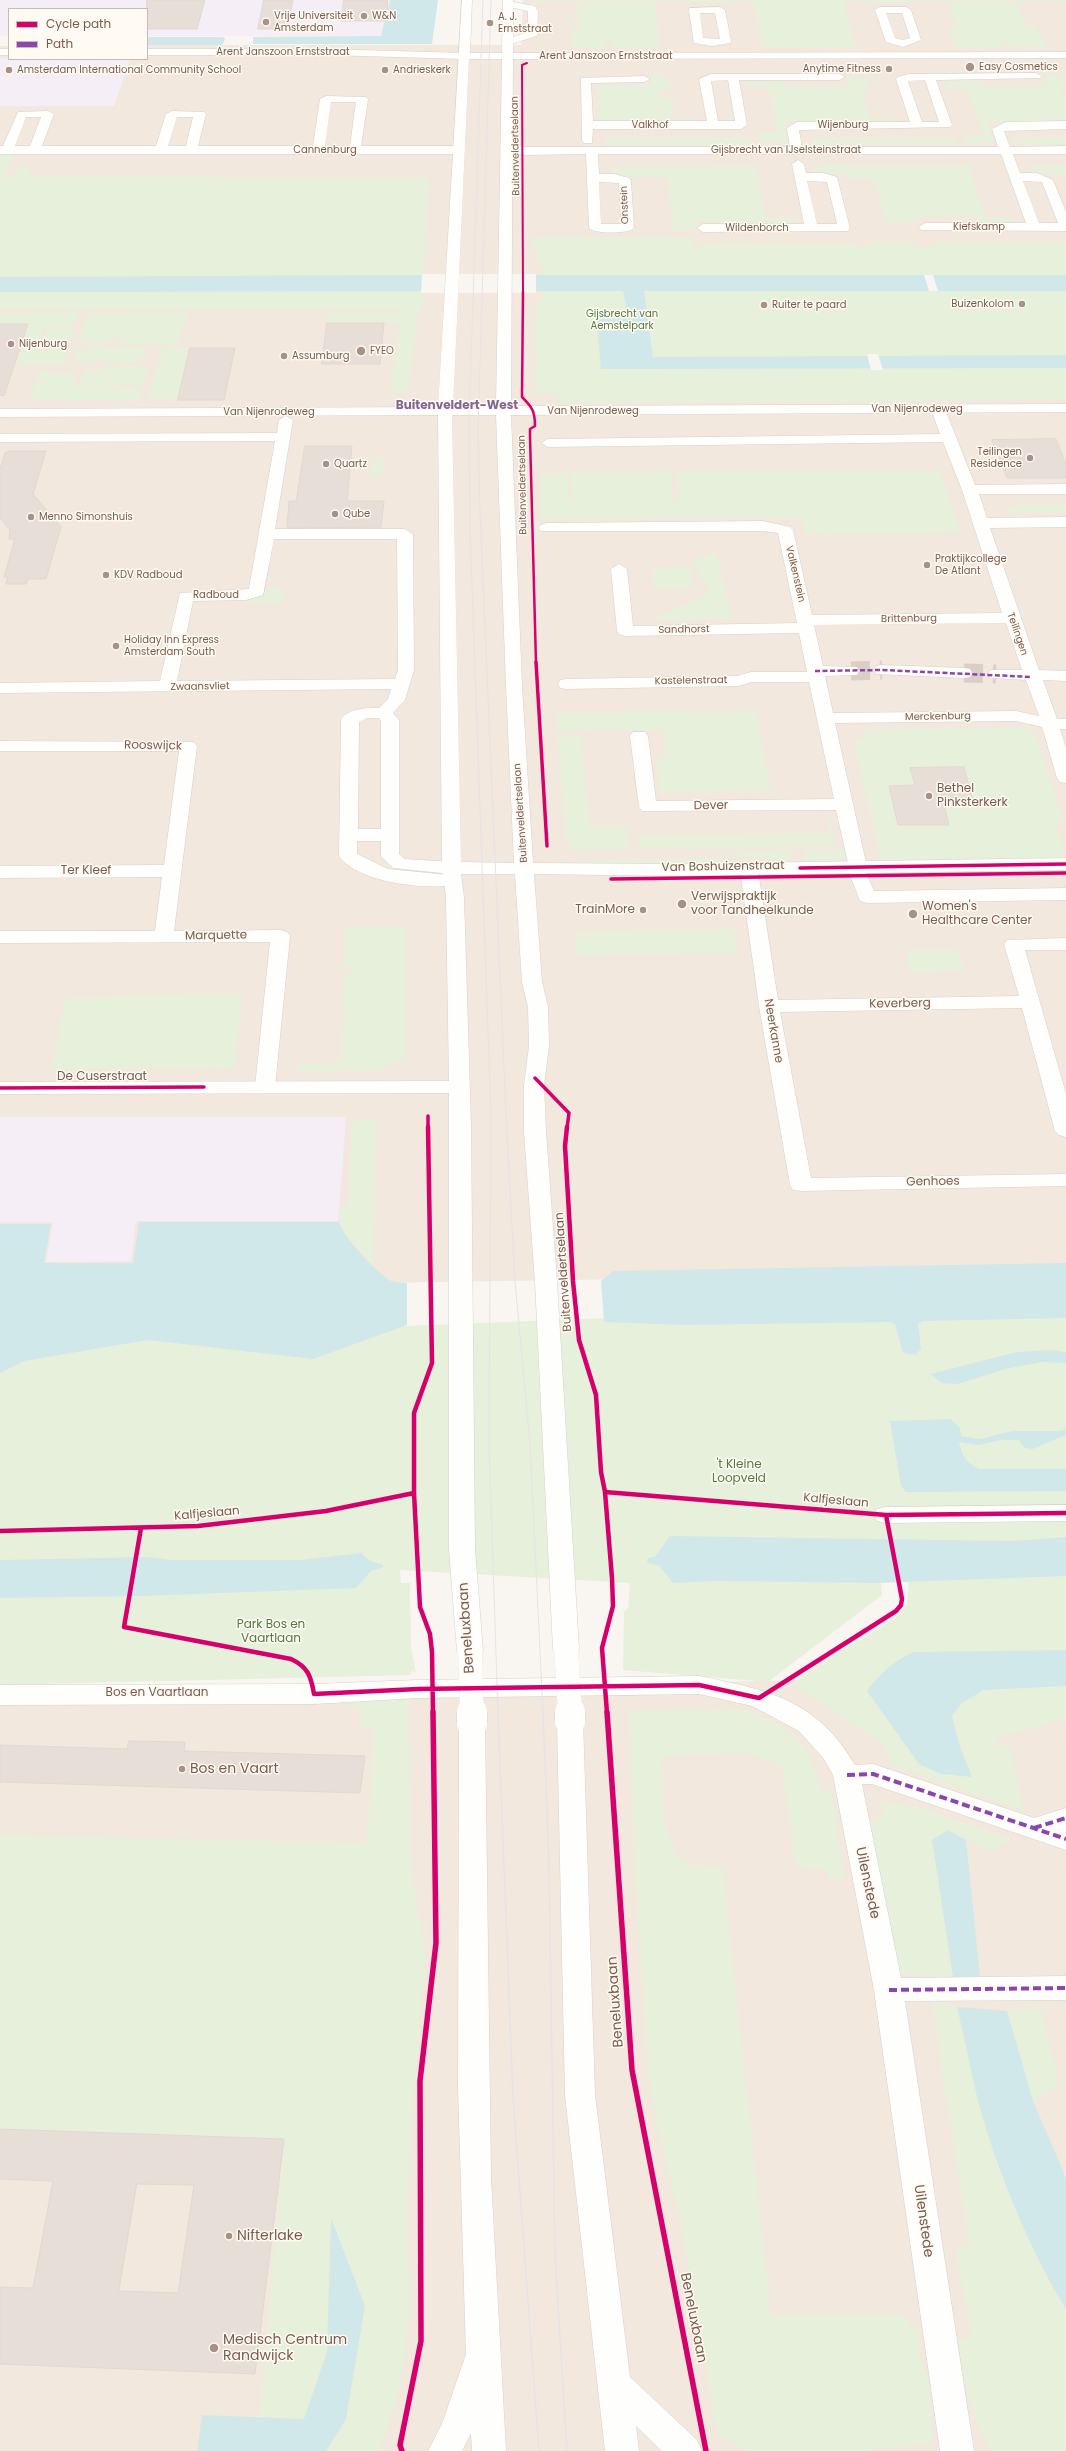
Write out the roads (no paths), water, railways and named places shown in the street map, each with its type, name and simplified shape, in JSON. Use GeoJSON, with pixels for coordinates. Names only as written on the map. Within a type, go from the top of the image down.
{"type":"FeatureCollection","features":[{"type":"Feature","properties":{"kind":"street"},"geometry":{"type":"LineString","coordinates":[[459,1087],[455,898],[452,874],[447,533],[443,473],[444,416],[452,297],[467,0]]}},
{"type":"Feature","properties":{"kind":"street","name":"Buitenveldertselaan"},"geometry":{"type":"LineString","coordinates":[[508,42],[533,34],[533,11],[531,8],[508,2],[504,270],[504,416],[514,686],[532,982],[538,1007],[539,1046],[534,1085],[534,1114],[549,1323],[556,1490],[570,1721],[580,2095],[614,2384]]}},
{"type":"Feature","properties":{"kind":"street"},"geometry":{"type":"LineString","coordinates":[[712,43],[720,77]]}},
{"type":"Feature","properties":{"kind":"street","name":"Wijenburg"},"geometry":{"type":"LineString","coordinates":[[797,150],[793,128],[796,126],[946,125],[923,77],[903,44]]}},
{"type":"Feature","properties":{"kind":"street","name":"Arent Janszoon Ernststraat"},"geometry":{"type":"LineString","coordinates":[[148,52],[318,52],[465,56],[1066,55]]}},
{"type":"Feature","properties":{"kind":"street"},"geometry":{"type":"LineString","coordinates":[[917,125],[902,79],[923,77],[1036,76]]}},
{"type":"Feature","properties":{"kind":"street"},"geometry":{"type":"LineString","coordinates":[[714,125],[705,80],[720,77],[839,77]]}},
{"type":"Feature","properties":{"kind":"street","name":"Valkhof"},"geometry":{"type":"LineString","coordinates":[[587,125],[741,125],[733,77]]}},
{"type":"Feature","properties":{"kind":"street","name":"Onstein"},"geometry":{"type":"LineString","coordinates":[[593,178],[614,178],[625,181],[628,228],[595,228],[593,178],[587,125],[585,80],[644,79]]}},
{"type":"Feature","properties":{"kind":"street"},"geometry":{"type":"LineString","coordinates":[[318,150],[326,99],[362,99],[355,150]]}},
{"type":"Feature","properties":{"kind":"street","name":"Cannenburg"},"geometry":{"type":"LineString","coordinates":[[34,150],[48,114],[22,114],[4,150],[34,150],[161,150],[191,150],[318,150],[355,150],[459,150]]}},
{"type":"Feature","properties":{"kind":"street"},"geometry":{"type":"LineString","coordinates":[[161,150],[172,114],[200,114],[191,150]]}},
{"type":"Feature","properties":{"kind":"street"},"geometry":{"type":"LineString","coordinates":[[1034,227],[998,129],[999,127],[1066,126]]}},
{"type":"Feature","properties":{"kind":"street","name":"Gijsbrecht van IJselsteinstraat"},"geometry":{"type":"LineString","coordinates":[[506,147],[524,151],[1066,150]]}},
{"type":"Feature","properties":{"kind":"street"},"geometry":{"type":"LineString","coordinates":[[797,150],[800,177],[811,228]]}},
{"type":"Feature","properties":{"kind":"street","name":"Kiefskamp"},"geometry":{"type":"LineString","coordinates":[[925,227],[1066,227],[1047,180],[1037,176],[1016,177]]}},
{"type":"Feature","properties":{"kind":"street","name":"Wildenborch"},"geometry":{"type":"LineString","coordinates":[[703,228],[844,228],[833,180],[823,177],[800,177]]}},
{"type":"Feature","properties":{"kind":"street","name":"Van Nijenrodeweg"},"geometry":{"type":"LineString","coordinates":[[0,413],[504,416],[940,413],[1066,408]]}},
{"type":"Feature","properties":{"kind":"street","name":"Van Nijenrodeweg"},"geometry":{"type":"LineString","coordinates":[[940,413],[1066,417]]}},
{"type":"Feature","properties":{"kind":"street","name":"Teilingen"},"geometry":{"type":"LineString","coordinates":[[940,413],[948,438],[970,490],[1032,677],[1058,724],[1066,778]]}},
{"type":"Feature","properties":{"kind":"street","name":"Van Nijenrodeweg"},"geometry":{"type":"LineString","coordinates":[[0,421],[286,420],[444,416]]}},
{"type":"Feature","properties":{"kind":"street","name":"Radboud"},"geometry":{"type":"LineString","coordinates":[[167,687],[186,596],[246,595],[257,592],[286,420]]}},
{"type":"Feature","properties":{"kind":"street"},"geometry":{"type":"LineString","coordinates":[[0,438],[282,437]]}},
{"type":"Feature","properties":{"kind":"street"},"geometry":{"type":"LineString","coordinates":[[548,443],[948,438]]}},
{"type":"Feature","properties":{"kind":"street"},"geometry":{"type":"LineString","coordinates":[[970,490],[1066,489]]}},
{"type":"Feature","properties":{"kind":"street"},"geometry":{"type":"LineString","coordinates":[[980,523],[1066,522]]}},
{"type":"Feature","properties":{"kind":"street","name":"Valkenstein"},"geometry":{"type":"LineString","coordinates":[[546,528],[763,526],[785,530],[815,674],[845,804],[858,871]]}},
{"type":"Feature","properties":{"kind":"street"},"geometry":{"type":"LineString","coordinates":[[266,534],[405,534],[406,670],[396,700],[384,712],[364,714],[350,719],[347,835],[348,856],[357,864],[370,870],[401,878],[452,874]]}},
{"type":"Feature","properties":{"kind":"street","name":"Sandhorst"},"geometry":{"type":"LineString","coordinates":[[618,569],[625,631],[805,624]]}},
{"type":"Feature","properties":{"kind":"street","name":"Brittenburg"},"geometry":{"type":"LineString","coordinates":[[805,624],[1012,618]]}},
{"type":"Feature","properties":{"kind":"street"},"geometry":{"type":"LineString","coordinates":[[882,670],[964,673]]}},
{"type":"Feature","properties":{"kind":"street","name":"Kastelenstraat"},"geometry":{"type":"LineString","coordinates":[[566,684],[738,681],[751,677],[851,671]]}},
{"type":"Feature","properties":{"kind":"street"},"geometry":{"type":"LineString","coordinates":[[996,674],[1032,677],[1066,676]]}},
{"type":"Feature","properties":{"kind":"street","name":"Zwaansvliet"},"geometry":{"type":"LineString","coordinates":[[0,688],[401,684]]}},
{"type":"Feature","properties":{"kind":"street"},"geometry":{"type":"LineString","coordinates":[[384,712],[390,720],[390,856],[394,861],[452,874]]}},
{"type":"Feature","properties":{"kind":"street","name":"Merckenburg"},"geometry":{"type":"LineString","coordinates":[[826,718],[1016,716],[1058,724]]}},
{"type":"Feature","properties":{"kind":"street","name":"Dever"},"geometry":{"type":"LineString","coordinates":[[639,736],[648,807],[845,804]]}},
{"type":"Feature","properties":{"kind":"street","name":"Rooswijck"},"geometry":{"type":"LineString","coordinates":[[0,746],[188,746],[164,937]]}},
{"type":"Feature","properties":{"kind":"street"},"geometry":{"type":"LineString","coordinates":[[347,835],[390,835]]}},
{"type":"Feature","properties":{"kind":"street","name":"Van Boshuizenstraat"},"geometry":{"type":"LineString","coordinates":[[452,874],[526,875],[750,873],[1066,864]]}},
{"type":"Feature","properties":{"kind":"street","name":"Ter Kleef"},"geometry":{"type":"LineString","coordinates":[[0,872],[172,871]]}},
{"type":"Feature","properties":{"kind":"street"},"geometry":{"type":"LineString","coordinates":[[858,871],[867,897],[1066,894]]}},
{"type":"Feature","properties":{"kind":"street","name":"Van Boshuizenstraat"},"geometry":{"type":"LineString","coordinates":[[858,871],[1066,873]]}},
{"type":"Feature","properties":{"kind":"street","name":"Neerkanne"},"geometry":{"type":"LineString","coordinates":[[750,873],[769,1006],[801,1185]]}},
{"type":"Feature","properties":{"kind":"street","name":"Marquette"},"geometry":{"type":"LineString","coordinates":[[0,937],[280,936],[265,1087]]}},
{"type":"Feature","properties":{"kind":"street"},"geometry":{"type":"LineString","coordinates":[[1066,944],[1014,944],[1066,1131]]}},
{"type":"Feature","properties":{"kind":"street","name":"Keverberg"},"geometry":{"type":"LineString","coordinates":[[769,1006],[1030,1002]]}},
{"type":"Feature","properties":{"kind":"street","name":"De Cuserstraat"},"geometry":{"type":"LineString","coordinates":[[0,1088],[265,1087],[332,1090],[459,1087]]}},
{"type":"Feature","properties":{"kind":"street","name":"Beneluxbaan"},"geometry":{"type":"LineString","coordinates":[[459,1087],[462,1324],[462,1549],[470,1651],[472,1723],[473,2136],[481,2353],[489,2451]]}},
{"type":"Feature","properties":{"kind":"street","name":"Genhoes"},"geometry":{"type":"LineString","coordinates":[[801,1185],[1066,1180]]}},
{"type":"Feature","properties":{"kind":"street"},"geometry":{"type":"LineString","coordinates":[[886,1515],[1066,1513]]}},
{"type":"Feature","properties":{"kind":"street","name":"Bos en Vaartlaan"},"geometry":{"type":"LineString","coordinates":[[0,1696],[94,1693],[314,1694],[418,1689],[699,1685],[759,1698]]}},
{"type":"Feature","properties":{"kind":"street","name":"Uilenstede"},"geometry":{"type":"LineString","coordinates":[[759,1698],[808,1724],[834,1752],[847,1775],[889,1990],[957,2451]]}},
{"type":"Feature","properties":{"kind":"street"},"geometry":{"type":"LineString","coordinates":[[847,1775],[873,1774],[1066,1838]]}},
{"type":"Feature","properties":{"kind":"street"},"geometry":{"type":"LineString","coordinates":[[1034,1828],[1066,1818]]}},
{"type":"Feature","properties":{"kind":"street"},"geometry":{"type":"LineString","coordinates":[[889,1990],[1066,1988]]}},
{"type":"Feature","properties":{"kind":"street"},"geometry":{"type":"LineString","coordinates":[[445,2451],[457,2428],[481,2353]]}},
{"type":"Feature","properties":{"kind":"street"},"geometry":{"type":"LineString","coordinates":[[614,2384],[622,2451]]}},
{"type":"Feature","properties":{"kind":"street"},"geometry":{"type":"LineString","coordinates":[[614,2384],[685,2451]]}},
{"type":"Feature","properties":{"kind":"water"},"geometry":{"type":"Polygon","coordinates":[[[390,0],[438,0],[432,44],[253,44],[253,37],[381,36],[390,0]]]}},
{"type":"Feature","properties":{"kind":"water"},"geometry":{"type":"Polygon","coordinates":[[[148,37],[223,37],[225,39],[221,45],[148,45],[148,37]]]}},
{"type":"Feature","properties":{"kind":"water"},"geometry":{"type":"Polygon","coordinates":[[[390,275],[1066,275],[1066,291],[644,291],[653,357],[1066,355],[1066,368],[601,369],[596,316],[628,316],[623,291],[0,292],[0,277],[390,275]]]}},
{"type":"Feature","properties":{"kind":"water"},"geometry":{"type":"Polygon","coordinates":[[[139,1222],[339,1222],[354,1245],[378,1271],[391,1281],[407,1283],[407,1325],[313,1359],[148,1340],[24,1361],[0,1373],[0,1224],[51,1224],[44,1263],[133,1263],[139,1222]]]}},
{"type":"Feature","properties":{"kind":"water"},"geometry":{"type":"Polygon","coordinates":[[[1066,1263],[1066,1318],[923,1321],[918,1324],[921,1349],[915,1355],[903,1353],[895,1324],[890,1322],[684,1325],[604,1322],[601,1281],[613,1271],[1066,1263]]]}},
{"type":"Feature","properties":{"kind":"water"},"geometry":{"type":"Polygon","coordinates":[[[1049,1350],[1066,1352],[1066,1363],[1042,1362],[1005,1369],[958,1384],[942,1383],[930,1374],[1017,1352],[1049,1350]]]}},
{"type":"Feature","properties":{"kind":"water"},"geometry":{"type":"Polygon","coordinates":[[[951,1419],[960,1428],[961,1436],[980,1439],[1012,1431],[1059,1431],[1066,1429],[1066,1435],[1033,1449],[1025,1448],[1019,1440],[1001,1440],[979,1445],[959,1442],[965,1458],[979,1469],[1066,1469],[1066,1491],[906,1492],[901,1486],[890,1421],[951,1419]]]}},
{"type":"Feature","properties":{"kind":"water"},"geometry":{"type":"Polygon","coordinates":[[[670,1536],[1012,1541],[1066,1537],[1066,1576],[876,1583],[717,1581],[673,1583],[659,1565],[647,1563],[648,1558],[655,1557],[670,1536]]]}},
{"type":"Feature","properties":{"kind":"water"},"geometry":{"type":"Polygon","coordinates":[[[361,1553],[372,1562],[382,1564],[383,1567],[371,1571],[356,1588],[141,1596],[0,1598],[0,1560],[149,1557],[172,1560],[299,1560],[361,1553]]]}},
{"type":"Feature","properties":{"kind":"water"},"geometry":{"type":"Polygon","coordinates":[[[1066,1650],[1066,1686],[984,1690],[962,1703],[952,1716],[960,1747],[972,1777],[941,1774],[919,1764],[867,1691],[887,1668],[913,1652],[1066,1650]]]}},
{"type":"Feature","properties":{"kind":"water"},"geometry":{"type":"Polygon","coordinates":[[[948,1830],[966,1840],[980,1976],[953,1977],[932,1840],[948,1830]]]}},
{"type":"Feature","properties":{"kind":"water"},"geometry":{"type":"Polygon","coordinates":[[[957,2007],[1007,2011],[1033,2101],[1066,2178],[1066,2309],[1040,2263],[1017,2212],[996,2159],[980,2108],[957,2007]]]}},
{"type":"Feature","properties":{"kind":"water"},"geometry":{"type":"Polygon","coordinates":[[[331,2218],[365,2306],[346,2419],[326,2451],[197,2451],[202,2415],[304,2419],[327,2352],[331,2218]]]}},
{"type":"Feature","properties":{"kind":"tunnel"},"geometry":{"type":"LineString","coordinates":[[851,671],[882,670]]}},
{"type":"Feature","properties":{"kind":"tunnel"},"geometry":{"type":"LineString","coordinates":[[964,673],[996,674]]}},
{"type":"Feature","properties":{"kind":"tram line"},"geometry":{"type":"LineString","coordinates":[[483,0],[469,420],[470,530],[491,1115],[489,1444],[498,1713]]}},
{"type":"Feature","properties":{"kind":"tram line"},"geometry":{"type":"LineString","coordinates":[[491,0],[478,430],[480,511],[506,1115],[515,1282],[530,1444],[543,1713]]}},
{"type":"Feature","properties":{"kind":"tram line"},"geometry":{"type":"LineString","coordinates":[[498,1712],[513,2097],[539,2451]]}},
{"type":"Feature","properties":{"kind":"tram line"},"geometry":{"type":"LineString","coordinates":[[543,1712],[549,1864],[555,2257],[567,2451]]}},
{"type":"Feature","properties":{"kind":"place","name":"W&N"},"geometry":{"type":"Point","coordinates":[364,16]}},
{"type":"Feature","properties":{"kind":"place","name":"Vrije Universiteit Amsterdam"},"geometry":{"type":"Point","coordinates":[266,22]}},
{"type":"Feature","properties":{"kind":"place","name":"A. J. Ernststraat"},"geometry":{"type":"Point","coordinates":[490,23]}},
{"type":"Feature","properties":{"kind":"place","name":"Easy Cosmetics"},"geometry":{"type":"Point","coordinates":[970,67]}},
{"type":"Feature","properties":{"kind":"place","name":"Anytime Fitness"},"geometry":{"type":"Point","coordinates":[889,69]}},
{"type":"Feature","properties":{"kind":"place","name":"Amsterdam International Community School"},"geometry":{"type":"Point","coordinates":[9,70]}},
{"type":"Feature","properties":{"kind":"place","name":"Andrieskerk"},"geometry":{"type":"Point","coordinates":[385,70]}},
{"type":"Feature","properties":{"kind":"place","name":"Buizenkolom"},"geometry":{"type":"Point","coordinates":[1022,304]}},
{"type":"Feature","properties":{"kind":"place","name":"Ruiter te paard"},"geometry":{"type":"Point","coordinates":[764,305]}},
{"type":"Feature","properties":{"kind":"place","name":"Nijenburg"},"geometry":{"type":"Point","coordinates":[11,344]}},
{"type":"Feature","properties":{"kind":"place","name":"FYEO"},"geometry":{"type":"Point","coordinates":[361,351]}},
{"type":"Feature","properties":{"kind":"place","name":"Assumburg"},"geometry":{"type":"Point","coordinates":[284,356]}},
{"type":"Feature","properties":{"kind":"place","name":"Teilingen Residence"},"geometry":{"type":"Point","coordinates":[1030,458]}},
{"type":"Feature","properties":{"kind":"place","name":"Quartz"},"geometry":{"type":"Point","coordinates":[326,464]}},
{"type":"Feature","properties":{"kind":"place","name":"Qube"},"geometry":{"type":"Point","coordinates":[335,514]}},
{"type":"Feature","properties":{"kind":"place","name":"Menno Simonshuis"},"geometry":{"type":"Point","coordinates":[31,517]}},
{"type":"Feature","properties":{"kind":"place","name":"Praktijkcollege De Atlant"},"geometry":{"type":"Point","coordinates":[927,565]}},
{"type":"Feature","properties":{"kind":"place","name":"KDV Radboud"},"geometry":{"type":"Point","coordinates":[106,575]}},
{"type":"Feature","properties":{"kind":"place","name":"Holiday Inn Express Amsterdam South"},"geometry":{"type":"Point","coordinates":[116,646]}},
{"type":"Feature","properties":{"kind":"place","name":"Bethel Pinksterkerk"},"geometry":{"type":"Point","coordinates":[929,796]}},
{"type":"Feature","properties":{"kind":"place","name":"Verwijspraktijk voor Tandheelkunde"},"geometry":{"type":"Point","coordinates":[682,904]}},
{"type":"Feature","properties":{"kind":"place","name":"TrainMore"},"geometry":{"type":"Point","coordinates":[643,910]}},
{"type":"Feature","properties":{"kind":"place","name":"Women's Healthcare Center"},"geometry":{"type":"Point","coordinates":[913,914]}},
{"type":"Feature","properties":{"kind":"place","name":"Bos en Vaart"},"geometry":{"type":"Point","coordinates":[182,1769]}},
{"type":"Feature","properties":{"kind":"place","name":"Nifterlake"},"geometry":{"type":"Point","coordinates":[229,2236]}},
{"type":"Feature","properties":{"kind":"place","name":"Medisch Centrum Randwijck"},"geometry":{"type":"Point","coordinates":[214,2348]}},
{"type":"Feature","properties":{"kind":"district","name":"Buitenveldert-West"},"geometry":{"type":"Point","coordinates":[457,406]}},
{"type":"Feature","properties":{"kind":"park label","name":"Gijsbrecht van Aemstelpark"},"geometry":{"type":"Point","coordinates":[622,320]}},
{"type":"Feature","properties":{"kind":"park label","name":"'t Kleine Loopveld"},"geometry":{"type":"Point","coordinates":[739,1472]}},
{"type":"Feature","properties":{"kind":"park label","name":"Park Bos en Vaartlaan"},"geometry":{"type":"Point","coordinates":[271,1632]}}]}
